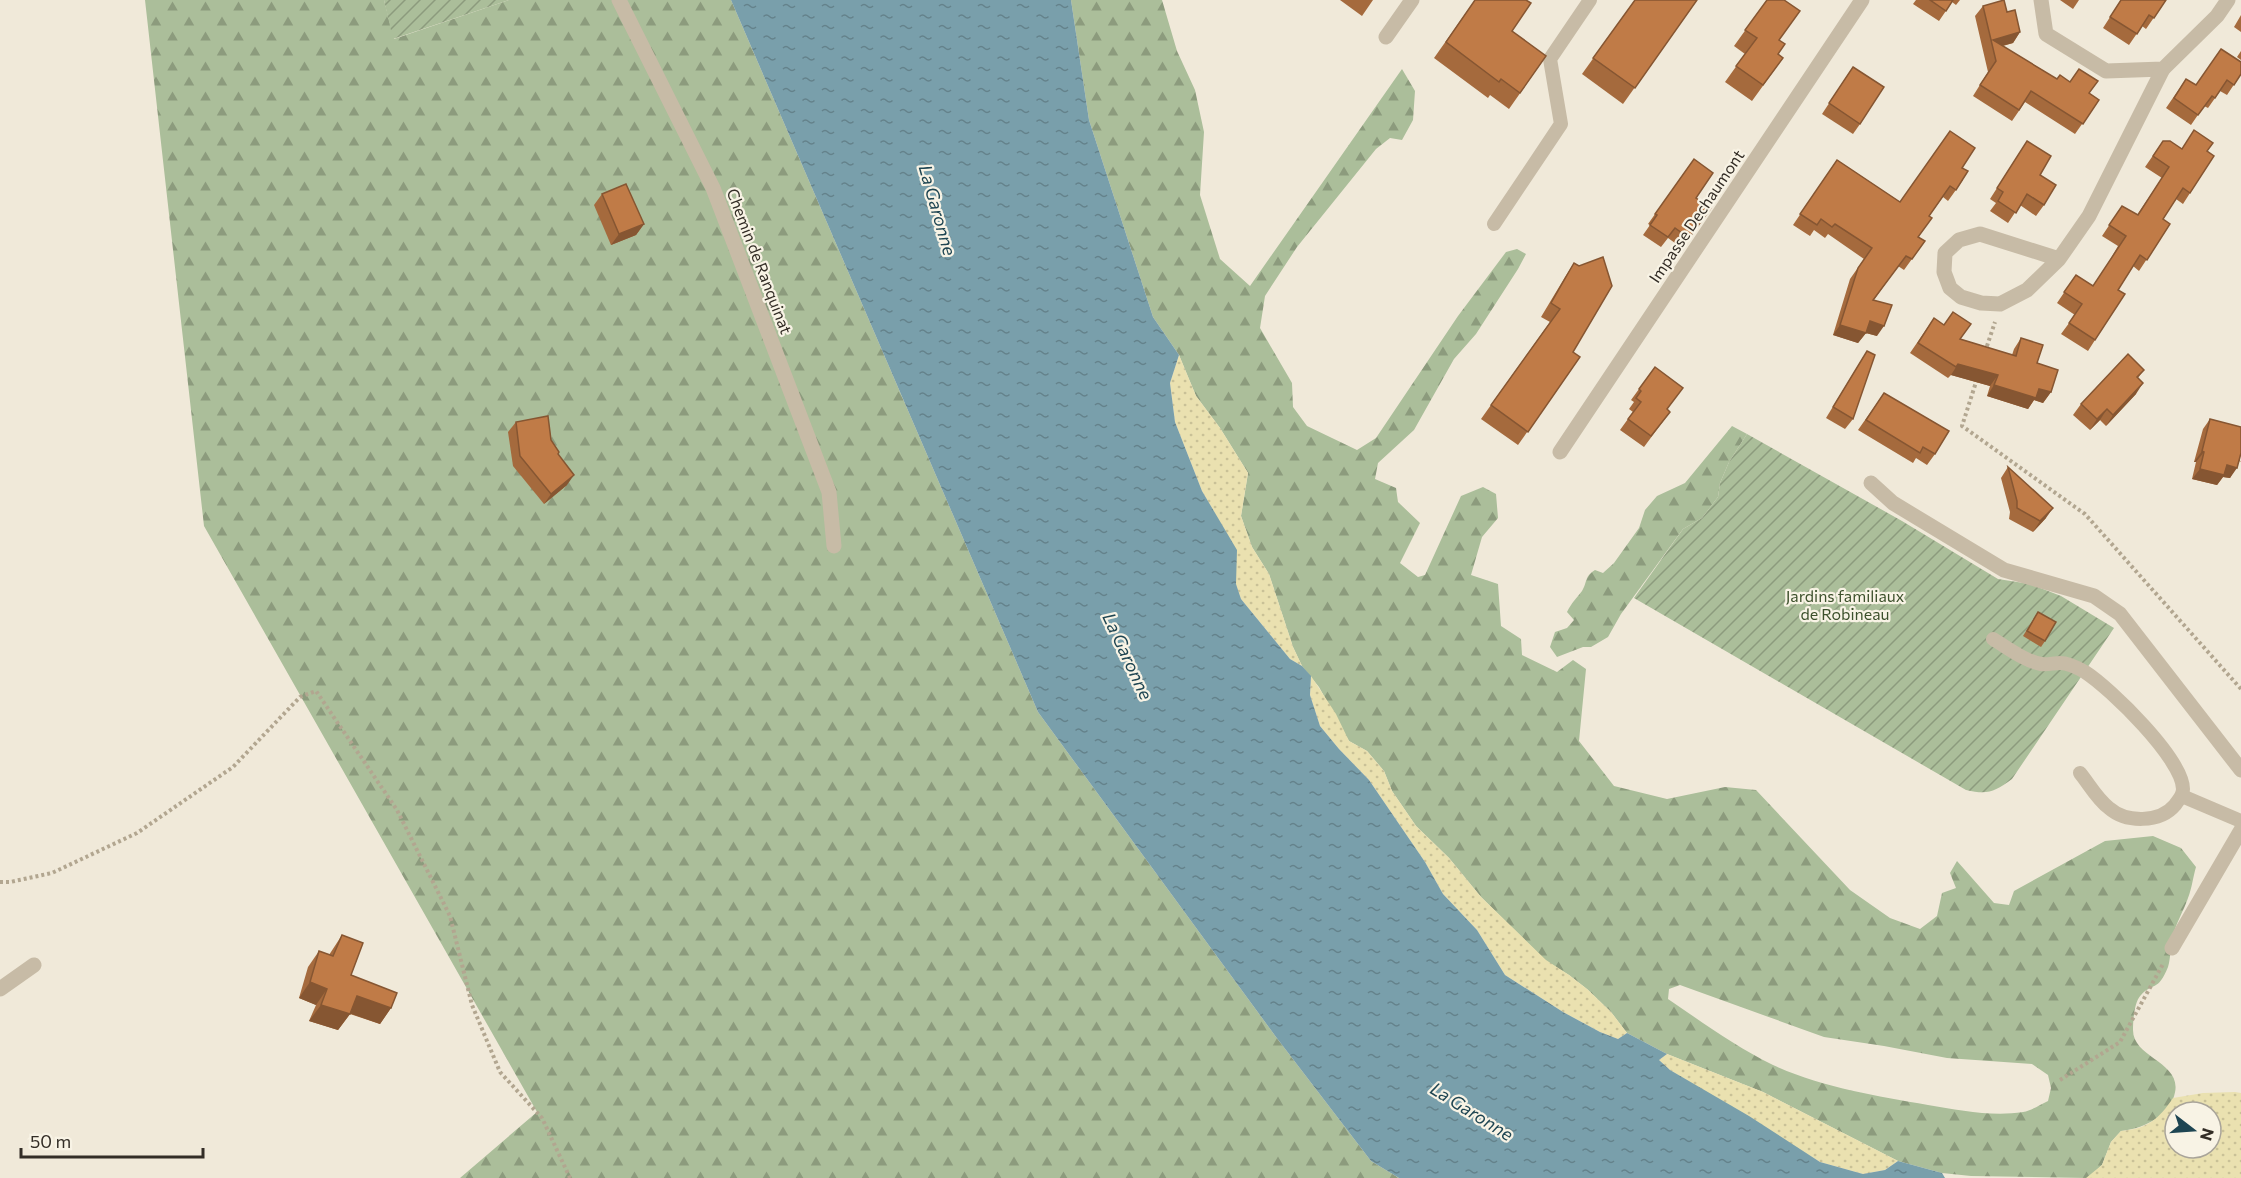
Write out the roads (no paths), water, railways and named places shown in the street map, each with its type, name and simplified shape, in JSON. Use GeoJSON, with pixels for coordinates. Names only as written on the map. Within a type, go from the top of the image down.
{"type":"FeatureCollection","features":[{"type":"Feature","properties":{"kind":"street","name":"Chemin de Ranquinat"},"geometry":{"type":"LineString","coordinates":[[619,0],[712,188],[829,492],[834,546]]}},
{"type":"Feature","properties":{"kind":"street"},"geometry":{"type":"LineString","coordinates":[[1386,37],[1412,0]]}},
{"type":"Feature","properties":{"kind":"street","name":"Impasse Dechaumont"},"geometry":{"type":"LineString","coordinates":[[1560,452],[1862,0]]}},
{"type":"Feature","properties":{"kind":"street"},"geometry":{"type":"LineString","coordinates":[[2041,0],[2046,34],[2106,71],[2163,69]]}},
{"type":"Feature","properties":{"kind":"street"},"geometry":{"type":"LineString","coordinates":[[2059,258],[1980,234],[1959,240],[1945,253],[1944,272],[1950,288],[1960,297],[1981,303],[2000,304],[2027,290],[2059,258],[2089,216],[2163,69],[2217,16],[2228,0]]}},
{"type":"Feature","properties":{"kind":"street"},"geometry":{"type":"LineString","coordinates":[[1871,483],[1893,503],[2004,570],[2094,596],[2110,606],[2120,614],[2241,770]]}},
{"type":"Feature","properties":{"kind":"street"},"geometry":{"type":"LineString","coordinates":[[2172,948],[2241,830]]}},
{"type":"Feature","properties":{"kind":"street"},"geometry":{"type":"LineString","coordinates":[[0,989],[34,965]]}},
{"type":"Feature","properties":{"kind":"lane"},"geometry":{"type":"LineString","coordinates":[[1494,224],[1561,124],[1550,59],[1590,0]]}},
{"type":"Feature","properties":{"kind":"lane"},"geometry":{"type":"LineString","coordinates":[[1993,639],[2030,661],[2043,665],[2059,663],[2071,665],[2115,695],[2153,737],[2177,770],[2183,786],[2182,796],[2170,811],[2146,819],[2128,818],[2109,809],[2080,773]]}},
{"type":"Feature","properties":{"kind":"lane"},"geometry":{"type":"LineString","coordinates":[[2182,796],[2241,821]]}},
{"type":"Feature","properties":{"kind":"water","name":"La Garonne"},"geometry":{"type":"Polygon","coordinates":[[[731,0],[1071,0],[1089,120],[1153,317],[1179,355],[1170,383],[1175,422],[1202,491],[1237,550],[1236,584],[1241,599],[1290,659],[1302,666],[1311,676],[1310,695],[1320,726],[1369,780],[1425,862],[1443,894],[1477,930],[1505,975],[1563,1012],[1600,1032],[1618,1039],[1627,1033],[1667,1054],[1659,1060],[1670,1070],[1749,1116],[1820,1162],[1863,1174],[1885,1170],[1898,1161],[1942,1173],[1945,1178],[1399,1178],[1371,1161],[1276,1037],[1038,712],[731,0]]]}},
{"type":"Feature","properties":{"kind":"park label","name":"Jardins familiaux de Robineau"},"geometry":{"type":"Point","coordinates":[1845,604]}}]}
